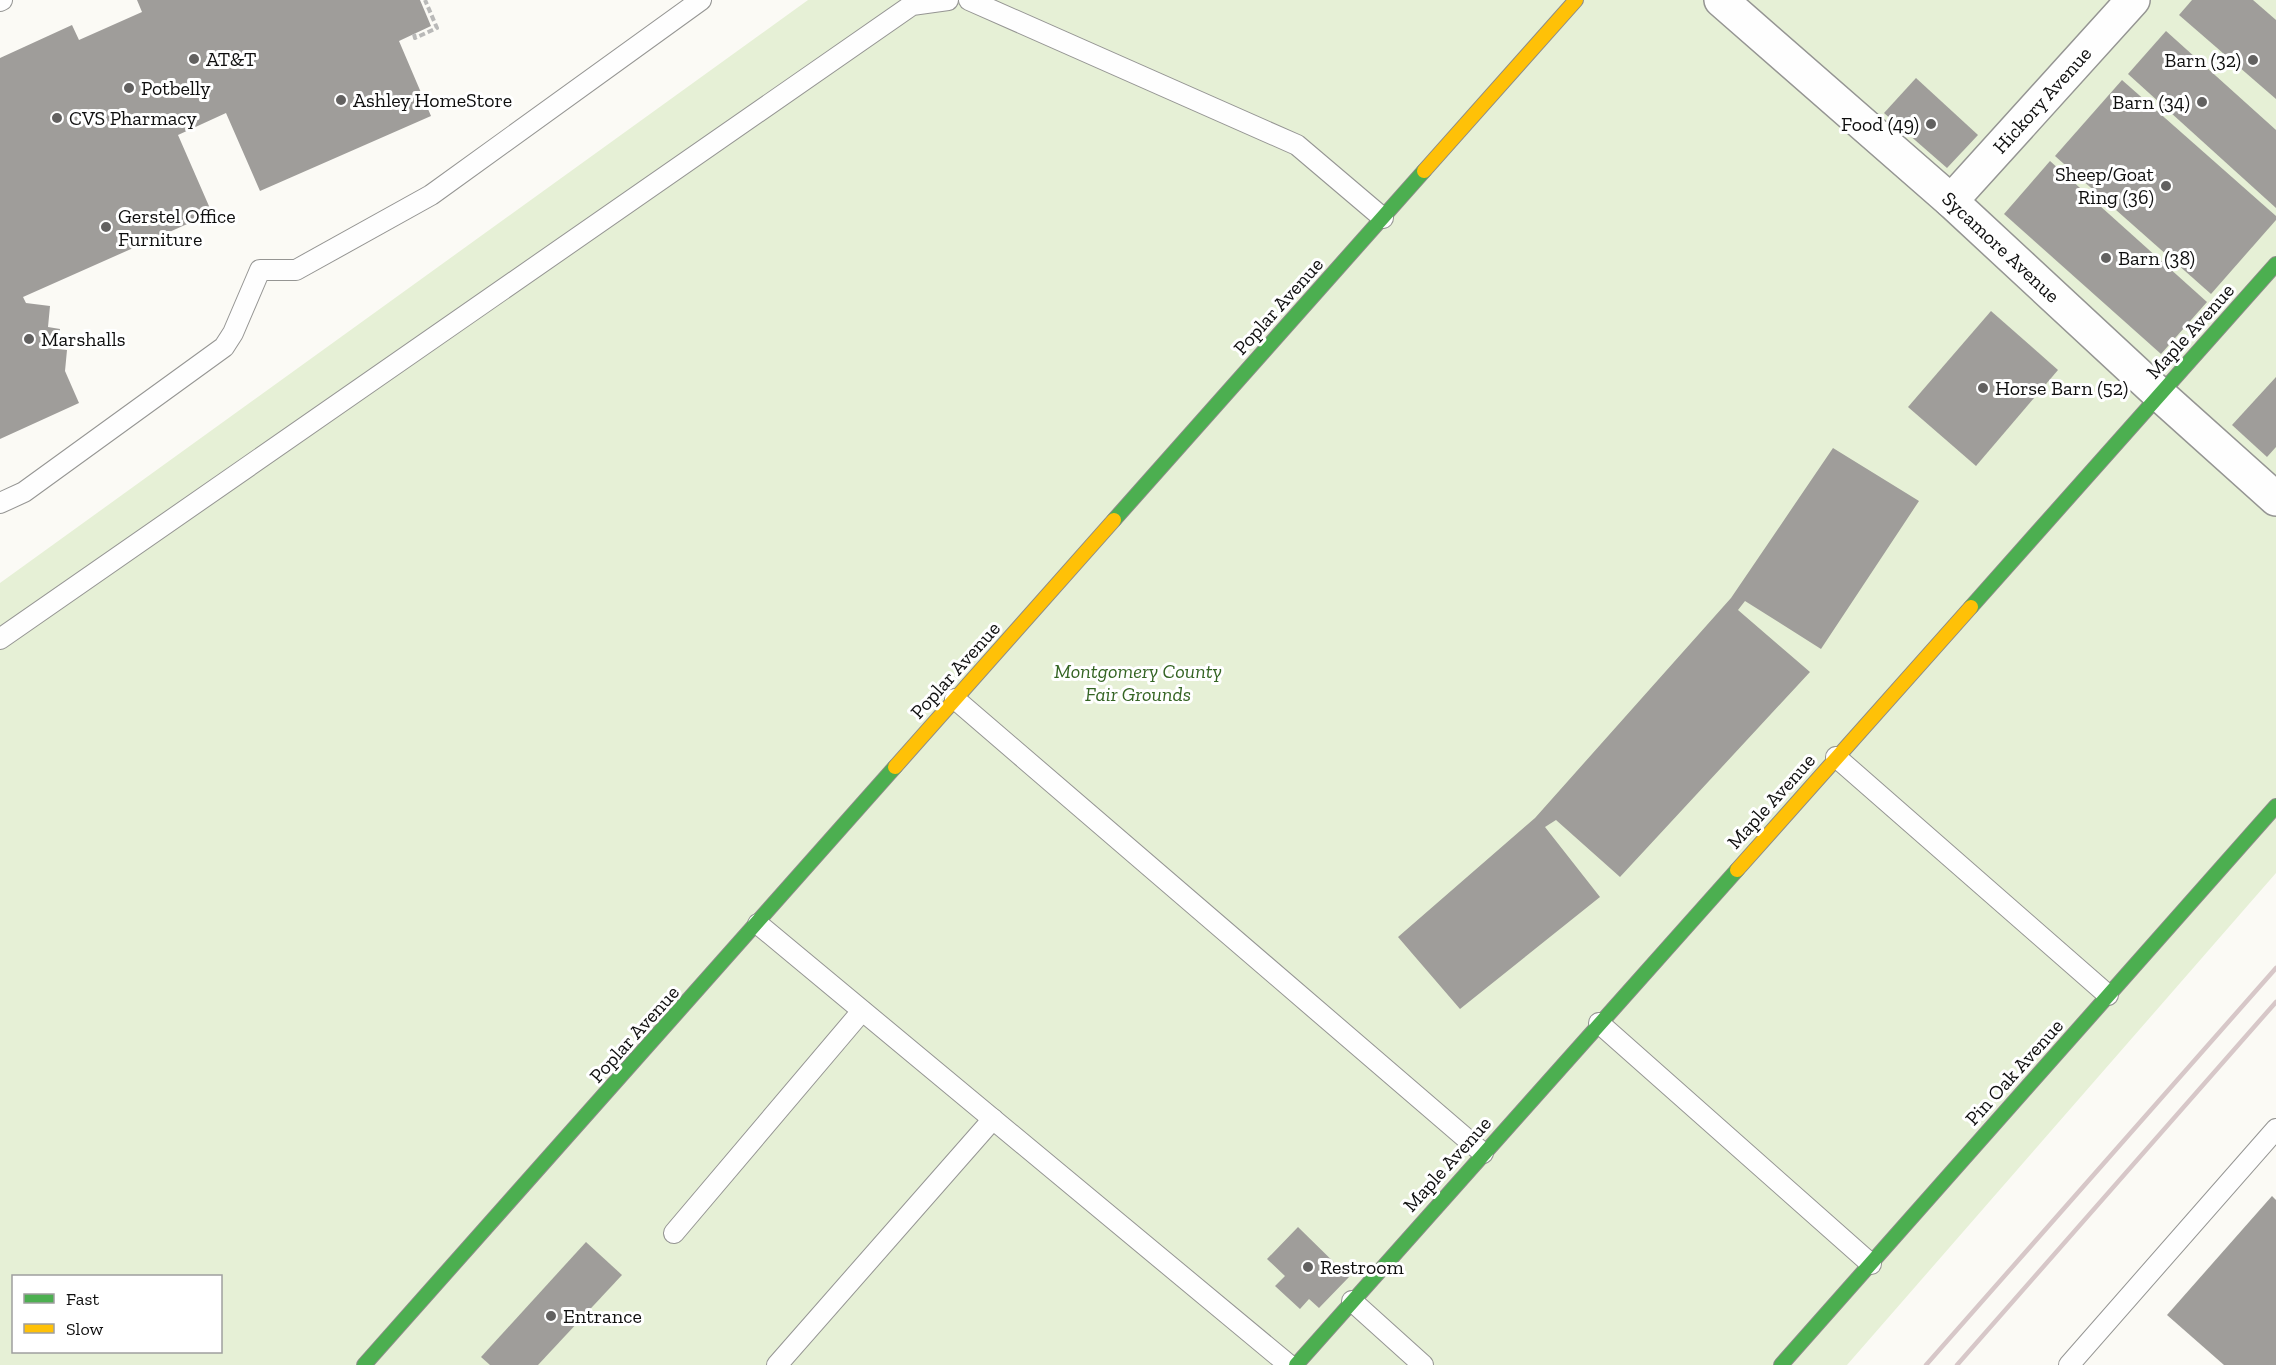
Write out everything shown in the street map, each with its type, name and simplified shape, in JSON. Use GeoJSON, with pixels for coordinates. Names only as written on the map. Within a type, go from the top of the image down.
{"type":"FeatureCollection","features":[{"type":"Feature","properties":{"kind":"street","name":"Poplar Avenue"},"geometry":{"type":"LineString","coordinates":[[364,1365],[758,924],[1576,0]]}},
{"type":"Feature","properties":{"kind":"street","name":"Sycamore Avenue"},"geometry":{"type":"LineString","coordinates":[[1721,0],[1951,201],[2276,499]]}},
{"type":"Feature","properties":{"kind":"street","name":"Hickory Avenue"},"geometry":{"type":"LineString","coordinates":[[1951,201],[2133,0]]}},
{"type":"Feature","properties":{"kind":"street","name":"Maple Avenue"},"geometry":{"type":"LineString","coordinates":[[1296,1365],[2276,264]]}},
{"type":"Feature","properties":{"kind":"street","name":"Pin Oak Avenue"},"geometry":{"type":"LineString","coordinates":[[1781,1365],[2276,806]]}},
{"type":"Feature","properties":{"kind":"lane"},"geometry":{"type":"LineString","coordinates":[[0,503],[24,492],[224,347],[233,333],[260,270],[296,270],[431,195],[701,0]]}},
{"type":"Feature","properties":{"kind":"lane"},"geometry":{"type":"LineString","coordinates":[[0,639],[912,5],[948,0]]}},
{"type":"Feature","properties":{"kind":"lane"},"geometry":{"type":"LineString","coordinates":[[969,0],[1297,145],[1383,218]]}},
{"type":"Feature","properties":{"kind":"lane"},"geometry":{"type":"LineString","coordinates":[[955,699],[1483,1153]]}},
{"type":"Feature","properties":{"kind":"lane"},"geometry":{"type":"LineString","coordinates":[[1836,757],[2108,995]]}},
{"type":"Feature","properties":{"kind":"lane"},"geometry":{"type":"LineString","coordinates":[[758,924],[1289,1365]]}},
{"type":"Feature","properties":{"kind":"lane"},"geometry":{"type":"LineString","coordinates":[[674,1233],[862,1011]]}},
{"type":"Feature","properties":{"kind":"lane"},"geometry":{"type":"LineString","coordinates":[[1599,1023],[1870,1264]]}},
{"type":"Feature","properties":{"kind":"lane"},"geometry":{"type":"LineString","coordinates":[[777,1365],[993,1119]]}},
{"type":"Feature","properties":{"kind":"lane"},"geometry":{"type":"LineString","coordinates":[[2069,1365],[2276,1129]]}},
{"type":"Feature","properties":{"kind":"lane"},"geometry":{"type":"LineString","coordinates":[[1352,1301],[1423,1365]]}},
{"type":"Feature","properties":{"kind":"path"},"geometry":{"type":"LineString","coordinates":[[414,34],[415,38],[437,28],[424,0]]}},
{"type":"Feature","properties":{"kind":"green space","name":"Montgomery County Fair Grounds"},"geometry":{"type":"Polygon","coordinates":[[[808,0],[2276,0],[2276,873],[1847,1365],[0,1365],[0,583],[808,0]]]}},
{"type":"Feature","properties":{"kind":"building"},"geometry":{"type":"Polygon","coordinates":[[[137,0],[420,0],[431,26],[399,41],[431,116],[260,191],[226,113],[178,135],[212,213],[23,297],[26,303],[50,306],[48,327],[60,329],[58,349],[67,350],[65,371],[79,403],[0,439],[0,58],[72,25],[79,40],[142,12],[137,0]]]}},
{"type":"Feature","properties":{"kind":"building","name":"Barn (32)"},"geometry":{"type":"Polygon","coordinates":[[[2192,0],[2253,0],[2276,20],[2276,99],[2179,15],[2192,0]]]}},
{"type":"Feature","properties":{"kind":"building","name":"Barn (34)"},"geometry":{"type":"Polygon","coordinates":[[[2166,31],[2276,130],[2276,208],[2128,74],[2166,31]]]}},
{"type":"Feature","properties":{"kind":"building","name":"Food (49)"},"geometry":{"type":"Polygon","coordinates":[[[1916,78],[1978,135],[1947,168],[1884,113],[1916,78]]]}},
{"type":"Feature","properties":{"kind":"building","name":"Sheep/Goat Ring (36)"},"geometry":{"type":"Polygon","coordinates":[[[2122,80],[2276,216],[2276,220],[2211,294],[2055,156],[2122,80]]]}},
{"type":"Feature","properties":{"kind":"building","name":"Barn (38)"},"geometry":{"type":"Polygon","coordinates":[[[2050,161],[2207,302],[2161,354],[2004,214],[2050,161]]]}},
{"type":"Feature","properties":{"kind":"building","name":"Horse Barn (52)"},"geometry":{"type":"Polygon","coordinates":[[[1991,311],[2058,370],[1976,466],[1908,407],[1991,311]]]}},
{"type":"Feature","properties":{"kind":"building"},"geometry":{"type":"Polygon","coordinates":[[[2276,377],[2276,447],[2267,457],[2232,425],[2276,377]]]}},
{"type":"Feature","properties":{"kind":"building"},"geometry":{"type":"Polygon","coordinates":[[[1833,448],[1919,501],[1821,649],[1745,601],[1738,610],[1810,672],[1620,877],[1556,820],[1545,827],[1600,897],[1460,1009],[1398,937],[1535,818],[1731,598],[1833,448]]]}},
{"type":"Feature","properties":{"kind":"building"},"geometry":{"type":"Polygon","coordinates":[[[2272,1196],[2276,1200],[2276,1365],[2224,1365],[2167,1315],[2272,1196]]]}},
{"type":"Feature","properties":{"kind":"building","name":"Restroom"},"geometry":{"type":"Polygon","coordinates":[[[1298,1227],[1349,1277],[1319,1308],[1309,1299],[1300,1309],[1275,1286],[1285,1276],[1267,1259],[1298,1227]]]}},
{"type":"Feature","properties":{"kind":"building","name":"Entrance"},"geometry":{"type":"Polygon","coordinates":[[[586,1242],[622,1275],[538,1365],[490,1365],[481,1357],[586,1242]]]}},
{"type":"Feature","properties":{"kind":"railway"},"geometry":{"type":"LineString","coordinates":[[1926,1365],[2276,968]]}},
{"type":"Feature","properties":{"kind":"railway"},"geometry":{"type":"LineString","coordinates":[[1957,1365],[2276,1002]]}},
{"type":"Feature","properties":{"kind":"traffic: fast"},"geometry":{"type":"LineString","coordinates":[[1114,520],[1424,171]]}},
{"type":"Feature","properties":{"kind":"traffic: fast"},"geometry":{"type":"LineString","coordinates":[[1971,607],[2276,264]]}},
{"type":"Feature","properties":{"kind":"traffic: fast"},"geometry":{"type":"LineString","coordinates":[[364,1365],[895,767]]}},
{"type":"Feature","properties":{"kind":"traffic: fast"},"geometry":{"type":"LineString","coordinates":[[1781,1365],[2276,806]]}},
{"type":"Feature","properties":{"kind":"traffic: fast"},"geometry":{"type":"LineString","coordinates":[[1296,1365],[1737,870]]}},
{"type":"Feature","properties":{"kind":"traffic: slow"},"geometry":{"type":"LineString","coordinates":[[1424,171],[1576,0]]}},
{"type":"Feature","properties":{"kind":"traffic: slow"},"geometry":{"type":"LineString","coordinates":[[895,767],[1114,520]]}},
{"type":"Feature","properties":{"kind":"traffic: slow"},"geometry":{"type":"LineString","coordinates":[[1737,870],[1971,607]]}},
{"type":"Feature","properties":{"kind":"place","name":"AT&T"},"geometry":{"type":"Point","coordinates":[194,59]}},
{"type":"Feature","properties":{"kind":"place","name":"Barn (32)"},"geometry":{"type":"Point","coordinates":[2253,60]}},
{"type":"Feature","properties":{"kind":"place","name":"Potbelly"},"geometry":{"type":"Point","coordinates":[129,88]}},
{"type":"Feature","properties":{"kind":"place","name":"Ashley HomeStore"},"geometry":{"type":"Point","coordinates":[341,100]}},
{"type":"Feature","properties":{"kind":"place","name":"Barn (34)"},"geometry":{"type":"Point","coordinates":[2202,102]}},
{"type":"Feature","properties":{"kind":"place","name":"CVS Pharmacy"},"geometry":{"type":"Point","coordinates":[57,118]}},
{"type":"Feature","properties":{"kind":"place","name":"Food (49)"},"geometry":{"type":"Point","coordinates":[1931,124]}},
{"type":"Feature","properties":{"kind":"place","name":"Sheep/Goat Ring (36)"},"geometry":{"type":"Point","coordinates":[2166,186]}},
{"type":"Feature","properties":{"kind":"place","name":"Gerstel Office Furniture"},"geometry":{"type":"Point","coordinates":[106,227]}},
{"type":"Feature","properties":{"kind":"place","name":"Barn (38)"},"geometry":{"type":"Point","coordinates":[2106,258]}},
{"type":"Feature","properties":{"kind":"place","name":"Marshalls"},"geometry":{"type":"Point","coordinates":[29,339]}},
{"type":"Feature","properties":{"kind":"place","name":"Horse Barn (52)"},"geometry":{"type":"Point","coordinates":[1983,388]}},
{"type":"Feature","properties":{"kind":"place","name":"Restroom"},"geometry":{"type":"Point","coordinates":[1308,1267]}},
{"type":"Feature","properties":{"kind":"place","name":"Entrance"},"geometry":{"type":"Point","coordinates":[551,1316]}}]}
